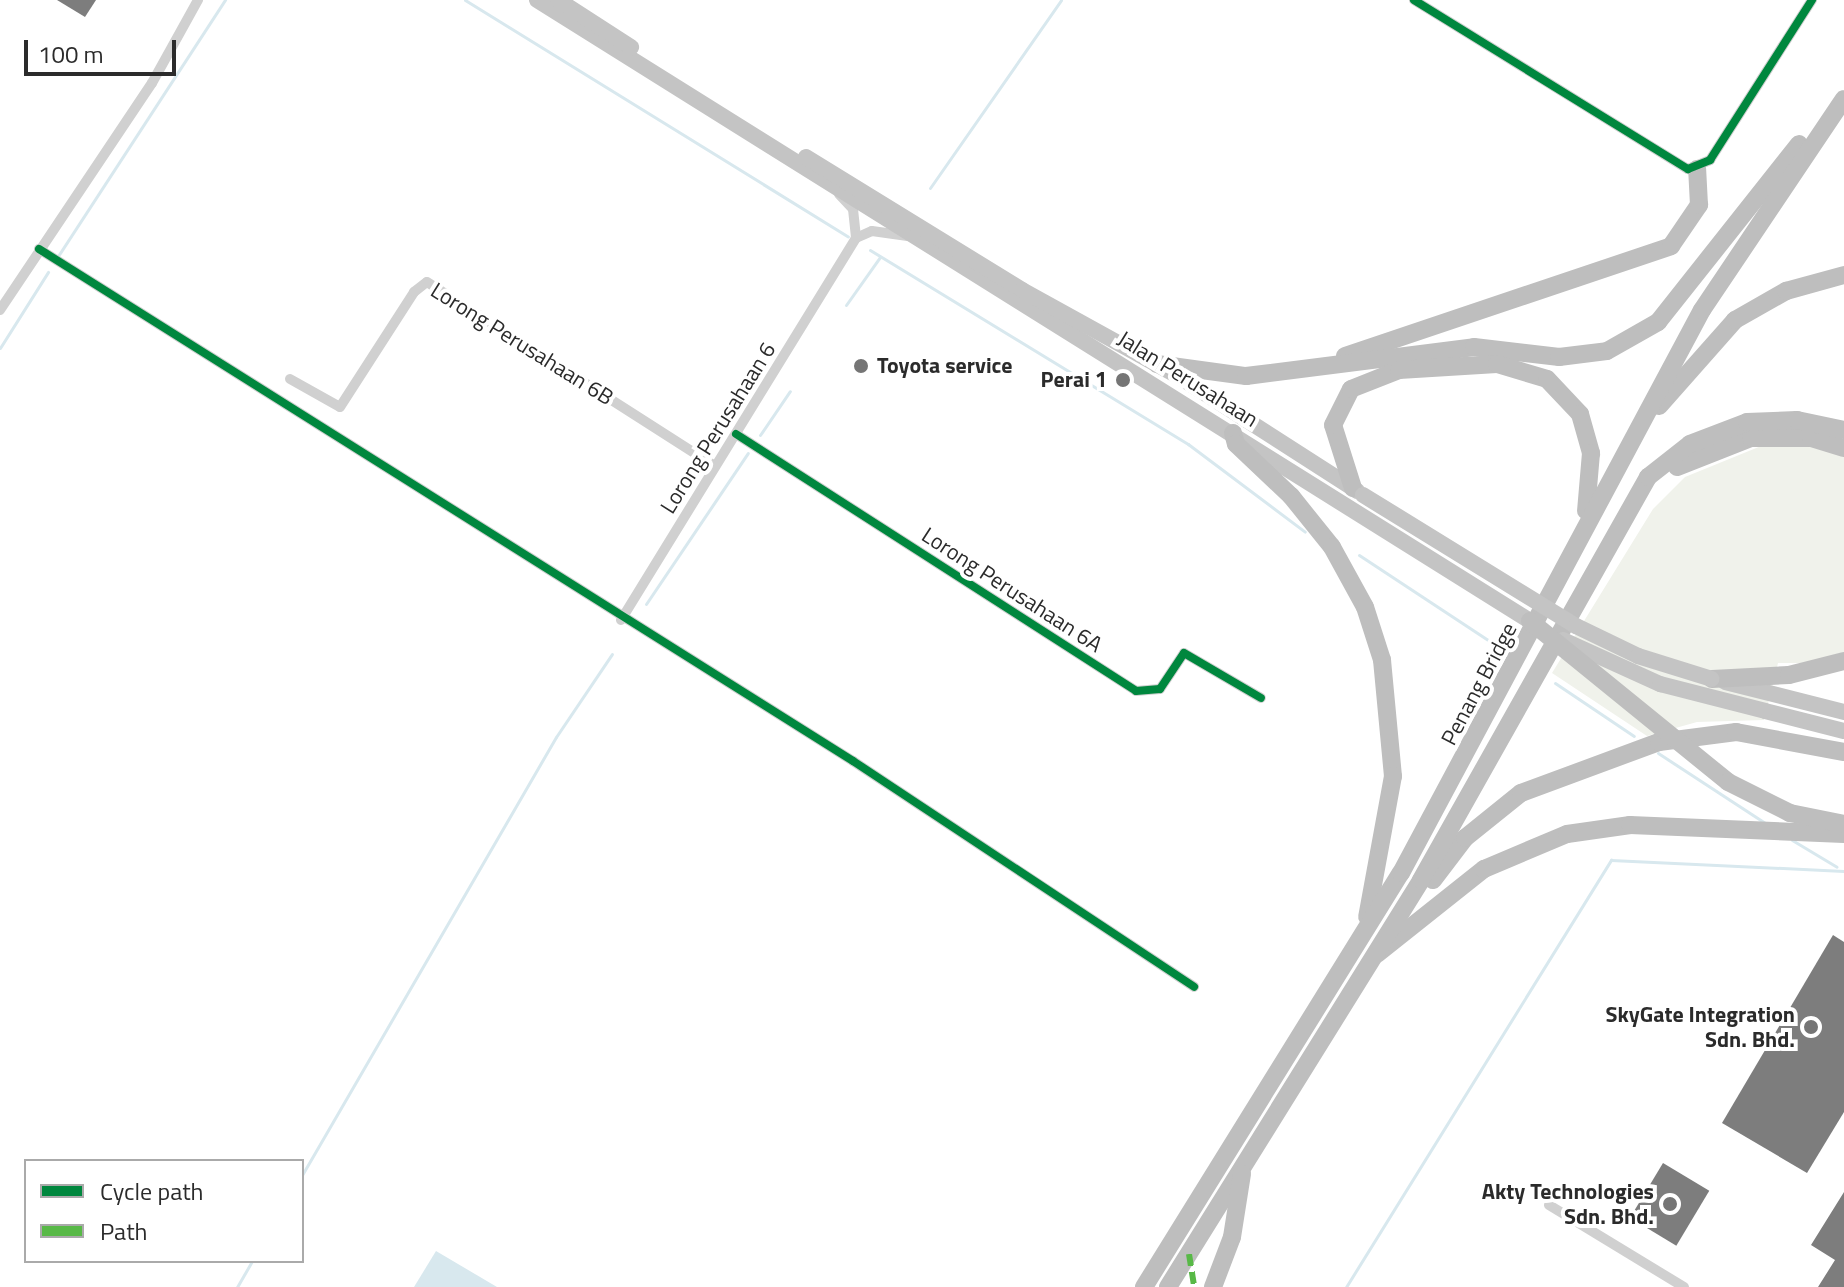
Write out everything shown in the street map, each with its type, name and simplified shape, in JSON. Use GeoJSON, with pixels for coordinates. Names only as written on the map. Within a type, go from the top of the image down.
{"type":"FeatureCollection","features":[{"type":"Feature","properties":{"kind":"highway"},"geometry":{"type":"LineString","coordinates":[[1157,364],[1230,376],[1474,347],[1572,357],[1622,346],[1658,322],[1776,170],[1841,102]]}},
{"type":"Feature","properties":{"kind":"highway","name":"Penang Bridge"},"geometry":{"type":"LineString","coordinates":[[1144,1287],[1361,939],[1484,727],[1624,449],[1721,278],[1841,102]]}},
{"type":"Feature","properties":{"kind":"highway"},"geometry":{"type":"LineString","coordinates":[[1317,368],[1671,246],[1699,205],[1697,169]]}},
{"type":"Feature","properties":{"kind":"highway"},"geometry":{"type":"LineString","coordinates":[[1624,449],[1698,354],[1747,312],[1801,285],[1844,275]]}},
{"type":"Feature","properties":{"kind":"highway"},"geometry":{"type":"LineString","coordinates":[[1358,492],[1333,433],[1336,411],[1351,389],[1378,375],[1423,367],[1512,366],[1547,379],[1583,420],[1591,471],[1581,533]]}},
{"type":"Feature","properties":{"kind":"highway"},"geometry":{"type":"LineString","coordinates":[[1636,497],[1666,460],[1730,427],[1777,419],[1844,430]]}},
{"type":"Feature","properties":{"kind":"highway"},"geometry":{"type":"LineString","coordinates":[[1233,433],[1236,444],[1291,496],[1332,547],[1360,595],[1382,660],[1393,734],[1391,809],[1361,939]]}},
{"type":"Feature","properties":{"kind":"highway"},"geometry":{"type":"LineString","coordinates":[[1636,497],[1691,457],[1732,442],[1797,437],[1844,448]]}},
{"type":"Feature","properties":{"kind":"highway","name":"Penang Bridge"},"geometry":{"type":"LineString","coordinates":[[1173,1282],[1416,887],[1636,497]]}},
{"type":"Feature","properties":{"kind":"highway"},"geometry":{"type":"LineString","coordinates":[[1530,621],[1728,782],[1790,813],[1844,824]]}},
{"type":"Feature","properties":{"kind":"highway"},"geometry":{"type":"LineString","coordinates":[[1712,679],[1789,675],[1844,661]]}},
{"type":"Feature","properties":{"kind":"highway"},"geometry":{"type":"LineString","coordinates":[[1416,887],[1433,880],[1475,828],[1521,793],[1659,742],[1736,732],[1844,752]]}},
{"type":"Feature","properties":{"kind":"highway"},"geometry":{"type":"LineString","coordinates":[[1375,955],[1500,859],[1567,834],[1630,825],[1844,834]]}},
{"type":"Feature","properties":{"kind":"highway"},"geometry":{"type":"LineString","coordinates":[[1213,1287],[1232,1237],[1242,1167]]}},
{"type":"Feature","properties":{"kind":"main road","name":"Jalan Perusahaan"},"geometry":{"type":"LineString","coordinates":[[537,0],[1530,621],[1630,673],[1844,731]]}},
{"type":"Feature","properties":{"kind":"main road","name":"Jalan Perusahaan"},"geometry":{"type":"LineString","coordinates":[[558,0],[1022,290],[1157,364],[1576,626],[1638,656],[1712,679],[1844,712]]}},
{"type":"Feature","properties":{"kind":"street"},"geometry":{"type":"LineString","coordinates":[[0,310],[152,83],[198,0]]}},
{"type":"Feature","properties":{"kind":"street"},"geometry":{"type":"LineString","coordinates":[[1414,0],[1668,163],[1697,169],[1710,160],[1812,0]]}},
{"type":"Feature","properties":{"kind":"street"},"geometry":{"type":"LineString","coordinates":[[833,187],[853,209],[856,238],[872,231],[912,236]]}},
{"type":"Feature","properties":{"kind":"street","name":"Lorong Perusahaan 6"},"geometry":{"type":"LineString","coordinates":[[621,620],[856,238]]}},
{"type":"Feature","properties":{"kind":"street"},"geometry":{"type":"LineString","coordinates":[[39,249],[621,620],[853,761],[1194,987]]}},
{"type":"Feature","properties":{"kind":"street","name":"Lorong Perusahaan 6B"},"geometry":{"type":"LineString","coordinates":[[290,379],[340,407],[414,292],[427,282],[715,466]]}},
{"type":"Feature","properties":{"kind":"street","name":"Lorong Perusahaan 6A"},"geometry":{"type":"LineString","coordinates":[[736,434],[1136,691],[1160,689],[1184,653],[1261,698]]}},
{"type":"Feature","properties":{"kind":"street"},"geometry":{"type":"LineString","coordinates":[[1549,1205],[1684,1287]]}},
{"type":"Feature","properties":{"kind":"shaded area"},"geometry":{"type":"Polygon","coordinates":[[[1771,442],[1844,451],[1844,652],[1804,663],[1778,663],[1764,720],[1697,722],[1647,736],[1552,673],[1653,509],[1685,477],[1771,442]]]}},
{"type":"Feature","properties":{"kind":"shaded area"},"geometry":{"type":"Polygon","coordinates":[[[436,1251],[497,1287],[414,1287],[436,1251]]]}},
{"type":"Feature","properties":{"kind":"building"},"geometry":{"type":"Polygon","coordinates":[[[57,0],[96,0],[85,17],[57,0]]]}},
{"type":"Feature","properties":{"kind":"building","name":"SkyGate Integration Sdn. Bhd."},"geometry":{"type":"Polygon","coordinates":[[[1833,935],[1844,942],[1844,1112],[1807,1173],[1722,1123],[1833,935]]]}},
{"type":"Feature","properties":{"kind":"building","name":"Akty Technologies Sdn. Bhd."},"geometry":{"type":"Polygon","coordinates":[[[1663,1163],[1709,1191],[1676,1246],[1630,1218],[1663,1163]]]}},
{"type":"Feature","properties":{"kind":"building"},"geometry":{"type":"Polygon","coordinates":[[[1844,1192],[1844,1287],[1818,1287],[1835,1260],[1811,1245],[1844,1192]]]}},
{"type":"Feature","properties":{"kind":"waterway"},"geometry":{"type":"LineString","coordinates":[[58,256],[225,0]]}},
{"type":"Feature","properties":{"kind":"waterway"},"geometry":{"type":"LineString","coordinates":[[465,0],[848,237]]}},
{"type":"Feature","properties":{"kind":"waterway"},"geometry":{"type":"LineString","coordinates":[[930,188],[1061,0]]}},
{"type":"Feature","properties":{"kind":"waterway"},"geometry":{"type":"LineString","coordinates":[[870,250],[1188,444],[1305,532]]}},
{"type":"Feature","properties":{"kind":"waterway"},"geometry":{"type":"LineString","coordinates":[[846,305],[880,257]]}},
{"type":"Feature","properties":{"kind":"waterway"},"geometry":{"type":"LineString","coordinates":[[0,348],[48,272]]}},
{"type":"Feature","properties":{"kind":"waterway"},"geometry":{"type":"LineString","coordinates":[[760,435],[790,391]]}},
{"type":"Feature","properties":{"kind":"waterway"},"geometry":{"type":"LineString","coordinates":[[646,604],[748,453]]}},
{"type":"Feature","properties":{"kind":"waterway"},"geometry":{"type":"LineString","coordinates":[[1359,555],[1500,648]]}},
{"type":"Feature","properties":{"kind":"waterway"},"geometry":{"type":"LineString","coordinates":[[304,1172],[556,737],[612,654]]}},
{"type":"Feature","properties":{"kind":"waterway"},"geometry":{"type":"LineString","coordinates":[[1555,683],[1634,736]]}},
{"type":"Feature","properties":{"kind":"waterway"},"geometry":{"type":"LineString","coordinates":[[1658,753],[1765,823]]}},
{"type":"Feature","properties":{"kind":"waterway"},"geometry":{"type":"LineString","coordinates":[[1792,840],[1837,867]]}},
{"type":"Feature","properties":{"kind":"waterway"},"geometry":{"type":"LineString","coordinates":[[1346,1287],[1611,860],[1844,871]]}},
{"type":"Feature","properties":{"kind":"waterway"},"geometry":{"type":"LineString","coordinates":[[237,1287],[251,1263]]}},
{"type":"Feature","properties":{"kind":"marked path"},"geometry":{"type":"LineString","coordinates":[[1189,1254],[1194,1287]]}},
{"type":"Feature","properties":{"kind":"cycle path"},"geometry":{"type":"LineString","coordinates":[[1414,0],[1688,169],[1710,160],[1812,0]]}},
{"type":"Feature","properties":{"kind":"cycle path"},"geometry":{"type":"LineString","coordinates":[[39,249],[853,761],[1194,987]]}},
{"type":"Feature","properties":{"kind":"cycle path"},"geometry":{"type":"LineString","coordinates":[[736,434],[1136,691],[1160,689],[1184,653],[1261,698]]}},
{"type":"Feature","properties":{"kind":"place","name":"Toyota service"},"geometry":{"type":"Point","coordinates":[861,366]}},
{"type":"Feature","properties":{"kind":"place","name":"Perai 1"},"geometry":{"type":"Point","coordinates":[1123,380]}},
{"type":"Feature","properties":{"kind":"place","name":"SkyGate Integration Sdn. Bhd."},"geometry":{"type":"Point","coordinates":[1811,1027]}},
{"type":"Feature","properties":{"kind":"place","name":"Akty Technologies Sdn. Bhd."},"geometry":{"type":"Point","coordinates":[1670,1204]}}]}
